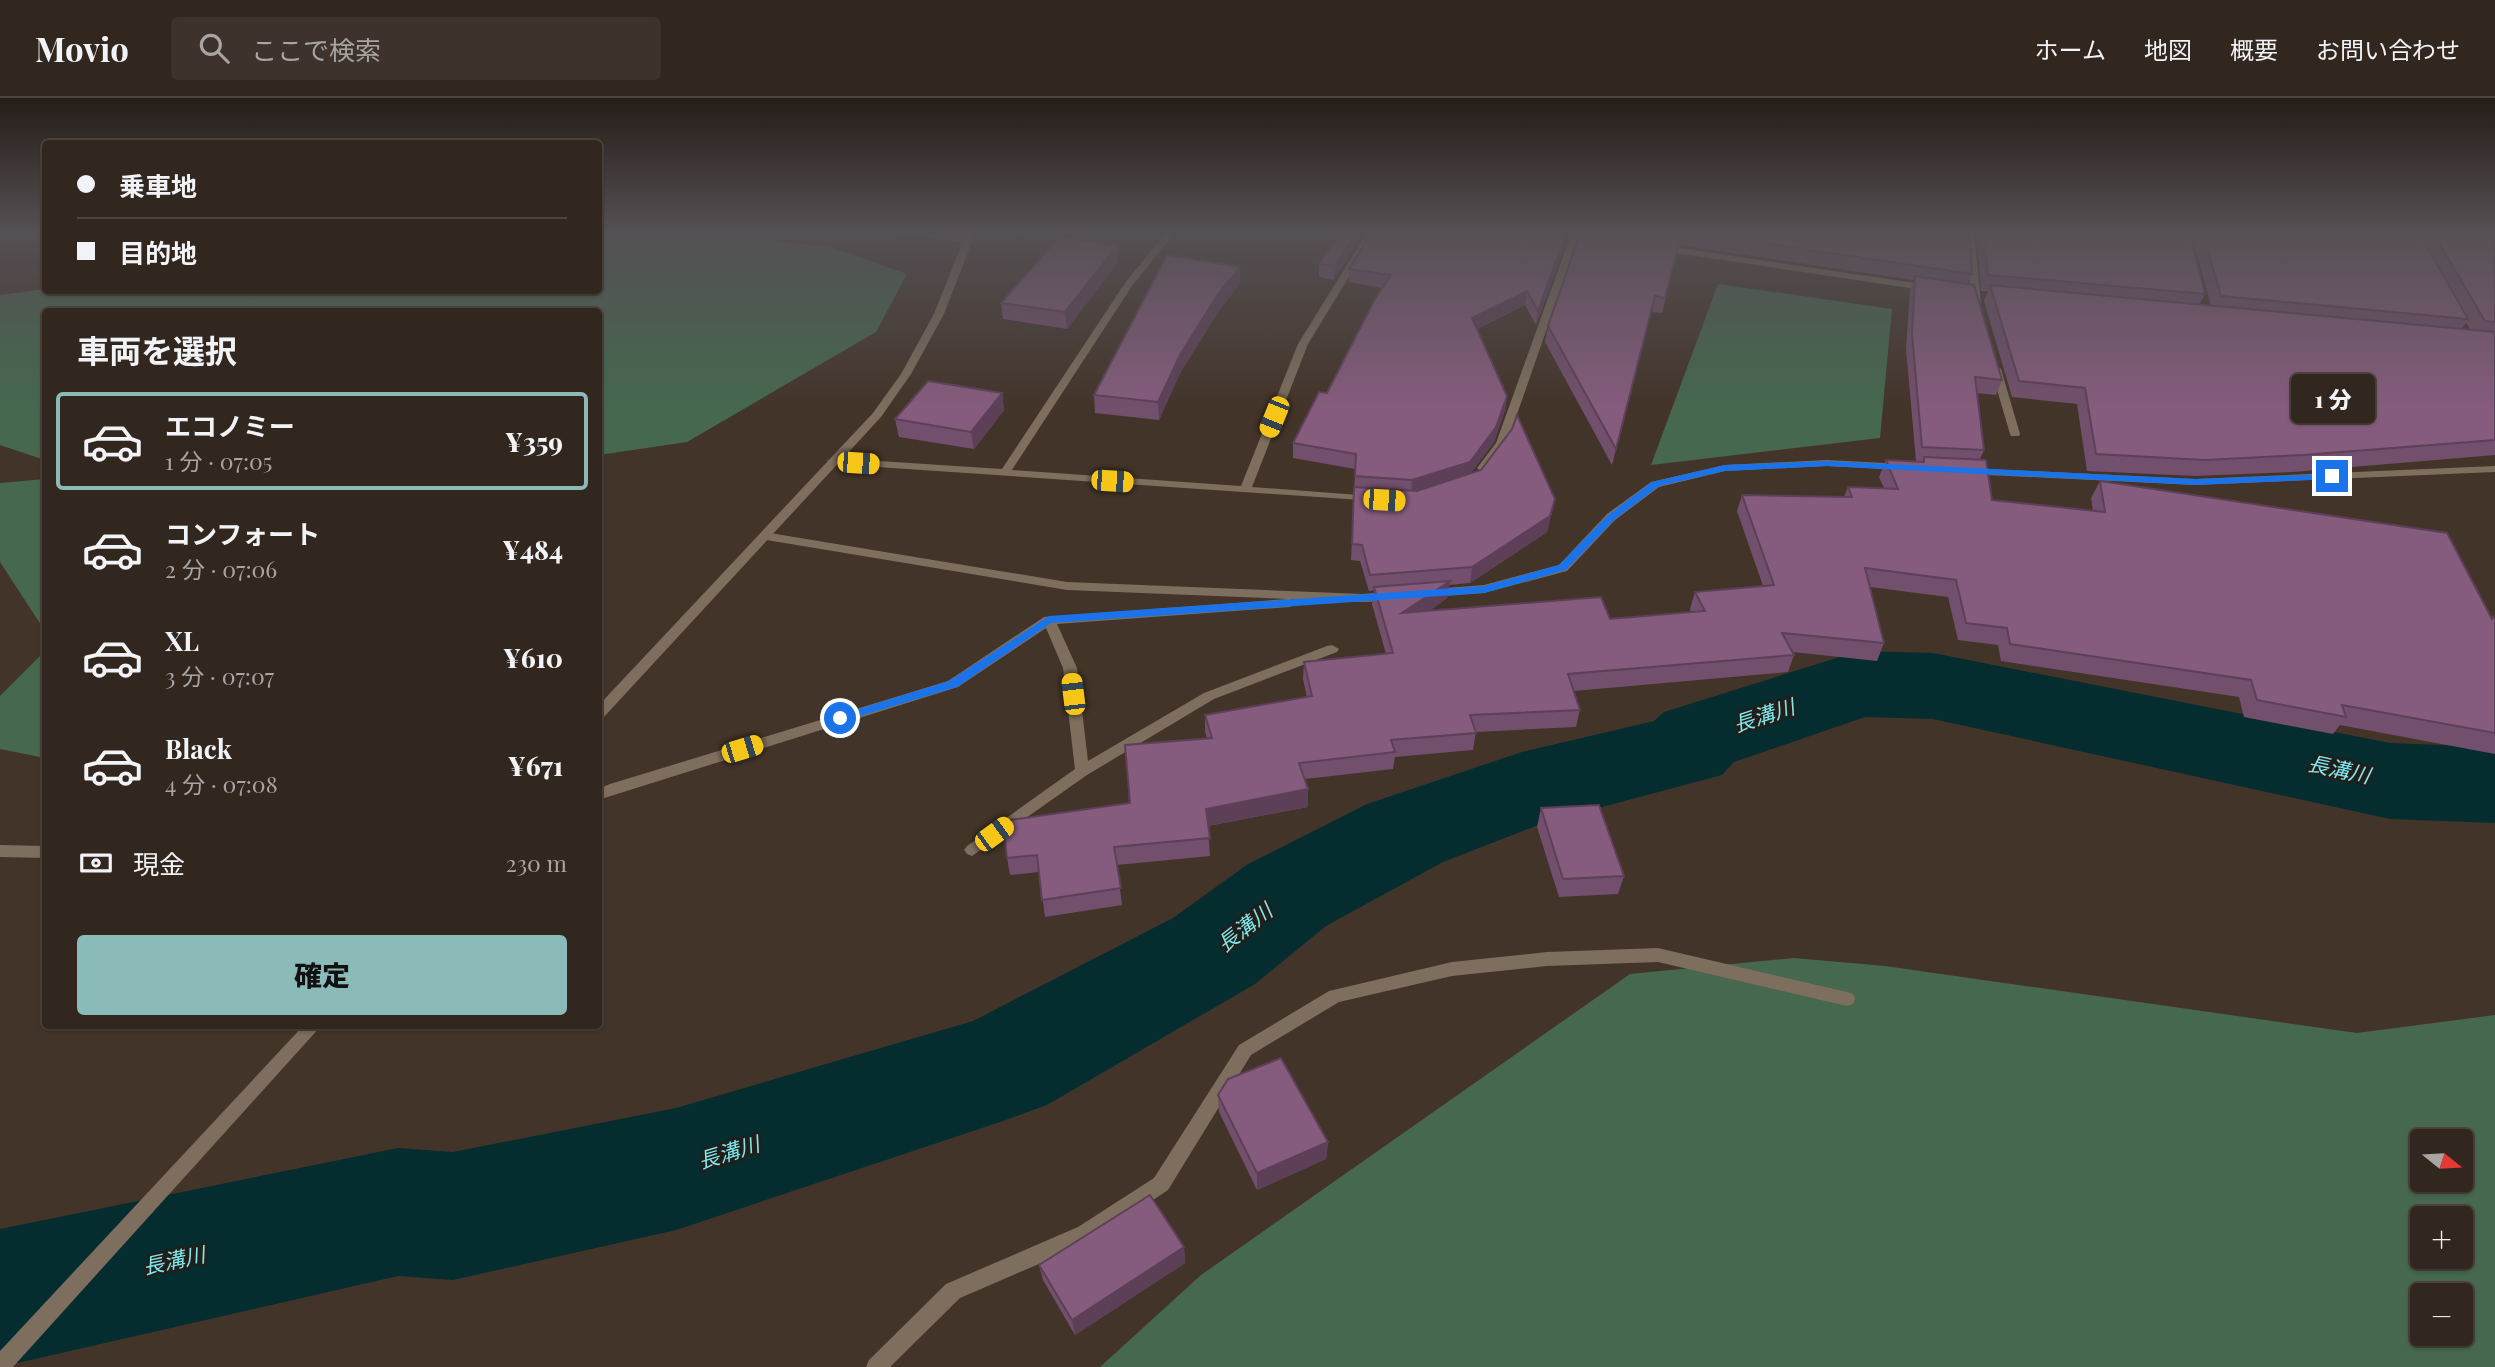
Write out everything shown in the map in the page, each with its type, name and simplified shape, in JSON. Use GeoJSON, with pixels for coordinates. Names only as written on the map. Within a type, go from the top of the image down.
{"type":"FeatureCollection","features":[{"type":"Feature","properties":{"kind":"street"},"geometry":{"type":"LineString","coordinates":[[605,704],[877,415],[906,374],[939,314],[949,290]]}},
{"type":"Feature","properties":{"kind":"street"},"geometry":{"type":"LineString","coordinates":[[1005,473],[1125,290]]}},
{"type":"Feature","properties":{"kind":"street"},"geometry":{"type":"LineString","coordinates":[[1245,490],[1303,344],[1336,290]]}},
{"type":"Feature","properties":{"kind":"street"},"geometry":{"type":"LineString","coordinates":[[1474,481],[1501,443],[1555,290]]}},
{"type":"Feature","properties":{"kind":"street"},"geometry":{"type":"LineString","coordinates":[[1942,290],[1947,291]]}},
{"type":"Feature","properties":{"kind":"street"},"geometry":{"type":"LineString","coordinates":[[1974,290],[1981,320]]}},
{"type":"Feature","properties":{"kind":"street"},"geometry":{"type":"LineString","coordinates":[[1960,293],[1987,296]]}},
{"type":"Feature","properties":{"kind":"street"},"geometry":{"type":"LineString","coordinates":[[1992,358],[2015,434]]}},
{"type":"Feature","properties":{"kind":"street"},"geometry":{"type":"LineString","coordinates":[[833,461],[1384,500]]}},
{"type":"Feature","properties":{"kind":"street"},"geometry":{"type":"LineString","coordinates":[[1416,594],[1484,589],[1563,568],[1611,517],[1656,484],[1725,468],[1827,463],[1922,468]]}},
{"type":"Feature","properties":{"kind":"street"},"geometry":{"type":"LineString","coordinates":[[1950,470],[2196,482],[2495,469]]}},
{"type":"Feature","properties":{"kind":"street"},"geometry":{"type":"LineString","coordinates":[[764,536],[1067,586],[1361,598]]}},
{"type":"Feature","properties":{"kind":"street"},"geometry":{"type":"LineString","coordinates":[[602,793],[953,684],[1049,620],[1402,595]]}},
{"type":"Feature","properties":{"kind":"street"},"geometry":{"type":"LineString","coordinates":[[1049,620],[1070,668],[1082,771]]}},
{"type":"Feature","properties":{"kind":"street"},"geometry":{"type":"LineString","coordinates":[[972,850],[1082,771],[1209,696],[1332,649]]}},
{"type":"Feature","properties":{"kind":"street"},"geometry":{"type":"LineString","coordinates":[[0,851],[42,852]]}},
{"type":"Feature","properties":{"kind":"street"},"geometry":{"type":"LineString","coordinates":[[876,1367],[953,1291],[1085,1234],[1161,1184],[1245,1050],[1335,996],[1452,969],[1547,959],[1658,954],[1847,999]]}},
{"type":"Feature","properties":{"kind":"street"},"geometry":{"type":"LineString","coordinates":[[0,1366],[310,1029]]}},
{"type":"Feature","properties":{"kind":"green space"},"geometry":{"type":"Polygon","coordinates":[[[36,290],[42,290],[42,294],[602,294],[602,290],[898,290],[876,332],[687,442],[602,455],[602,308],[42,308],[42,459],[0,445],[0,295],[36,290]]]}},
{"type":"Feature","properties":{"kind":"green space"},"geometry":{"type":"Polygon","coordinates":[[[1716,290],[1761,290],[1892,309],[1880,438],[1651,465],[1716,290]]]}},
{"type":"Feature","properties":{"kind":"green space"},"geometry":{"type":"Polygon","coordinates":[[[42,479],[42,626],[0,562],[0,483],[42,479]]]}},
{"type":"Feature","properties":{"kind":"green space"},"geometry":{"type":"Polygon","coordinates":[[[42,654],[42,757],[0,749],[0,696],[42,654]]]}},
{"type":"Feature","properties":{"kind":"green space"},"geometry":{"type":"Polygon","coordinates":[[[1794,958],[1885,966],[2357,1033],[2495,1015],[2495,1367],[1100,1367],[1201,1275],[1630,974],[1794,958]]]}},
{"type":"Feature","properties":{"kind":"building"},"geometry":{"type":"Polygon","coordinates":[[[1012,290],[1082,290],[1065,312],[1001,303],[1012,290]]]}},
{"type":"Feature","properties":{"kind":"building"},"geometry":{"type":"Polygon","coordinates":[[[1149,290],[1221,290],[1180,355],[1158,402],[1094,395],[1149,290]]]}},
{"type":"Feature","properties":{"kind":"building"},"geometry":{"type":"Polygon","coordinates":[[[1381,290],[1546,290],[1538,311],[1527,291],[1472,318],[1507,396],[1496,427],[1470,462],[1412,480],[1355,476],[1356,454],[1293,443],[1319,392],[1327,393],[1381,290]]]}},
{"type":"Feature","properties":{"kind":"building"},"geometry":{"type":"Polygon","coordinates":[[[1560,290],[1667,290],[1665,298],[1655,296],[1616,449],[1548,326],[1560,290]]]}},
{"type":"Feature","properties":{"kind":"building"},"geometry":{"type":"Polygon","coordinates":[[[1914,290],[1976,290],[2002,380],[1975,377],[1984,450],[1922,447],[1912,334],[1914,290]]]}},
{"type":"Feature","properties":{"kind":"building"},"geometry":{"type":"Polygon","coordinates":[[[1992,290],[2046,290],[2495,332],[2495,440],[2205,460],[2096,454],[2085,388],[2019,381],[1992,290]]]}},
{"type":"Feature","properties":{"kind":"building"},"geometry":{"type":"Polygon","coordinates":[[[2162,290],[2204,290],[2205,294],[2162,290]]]}},
{"type":"Feature","properties":{"kind":"building"},"geometry":{"type":"Polygon","coordinates":[[[2219,290],[2452,290],[2468,319],[2221,296],[2219,290]]]}},
{"type":"Feature","properties":{"kind":"building"},"geometry":{"type":"Polygon","coordinates":[[[2467,290],[2495,290],[2495,322],[2485,321],[2467,290]]]}},
{"type":"Feature","properties":{"kind":"building"},"geometry":{"type":"Polygon","coordinates":[[[928,381],[1002,393],[971,432],[895,419],[928,381]]]}},
{"type":"Feature","properties":{"kind":"building"},"geometry":{"type":"Polygon","coordinates":[[[1517,415],[1555,499],[1550,516],[1472,567],[1370,575],[1362,545],[1352,544],[1354,487],[1417,491],[1481,470],[1512,429],[1517,415]]]}},
{"type":"Feature","properties":{"kind":"building"},"geometry":{"type":"Polygon","coordinates":[[[1924,457],[1986,460],[1992,500],[2105,512],[2100,481],[2447,533],[2492,619],[2495,616],[2495,733],[2342,705],[2346,717],[2257,700],[2251,680],[2010,644],[2007,628],[1966,623],[1956,580],[1865,568],[1884,643],[1782,633],[1794,655],[1568,674],[1580,710],[1470,715],[1476,733],[1391,740],[1395,752],[1299,763],[1308,789],[1206,809],[1210,838],[1114,847],[1121,888],[1042,900],[1037,855],[1007,858],[1003,821],[1130,803],[1125,745],[1212,738],[1205,715],[1312,696],[1304,662],[1393,653],[1374,587],[1450,581],[1402,613],[1601,597],[1610,619],[1705,611],[1695,592],[1774,585],[1742,495],[1852,497],[1848,487],[1898,489],[1886,460],[1924,462],[1924,457]]]}},
{"type":"Feature","properties":{"kind":"building"},"geometry":{"type":"Polygon","coordinates":[[[1599,805],[1624,876],[1563,879],[1541,808],[1599,805]]]}},
{"type":"Feature","properties":{"kind":"building"},"geometry":{"type":"Polygon","coordinates":[[[1281,1058],[1328,1142],[1257,1173],[1218,1095],[1228,1079],[1281,1058]]]}},
{"type":"Feature","properties":{"kind":"building"},"geometry":{"type":"Polygon","coordinates":[[[1150,1195],[1184,1247],[1072,1320],[1039,1265],[1150,1195]]]}},
{"type":"Feature","properties":{"kind":"waterway","name":"長溝川"},"geometry":{"type":"LineString","coordinates":[[0,1299],[398,1212],[453,1216],[676,1169],[1003,1067],[1214,951],[1287,895],[1405,833],[1522,790],[1686,749],[1699,737],[1859,684],[1933,686],[2390,781],[2495,785]]}},
{"type":"Feature","properties":{"kind":"route"},"geometry":{"type":"LineString","coordinates":[[840,718],[953,684],[1049,620],[1484,589],[1563,568],[1611,517],[1656,484],[1725,468],[1827,463],[2196,482],[2332,476]]}}]}
